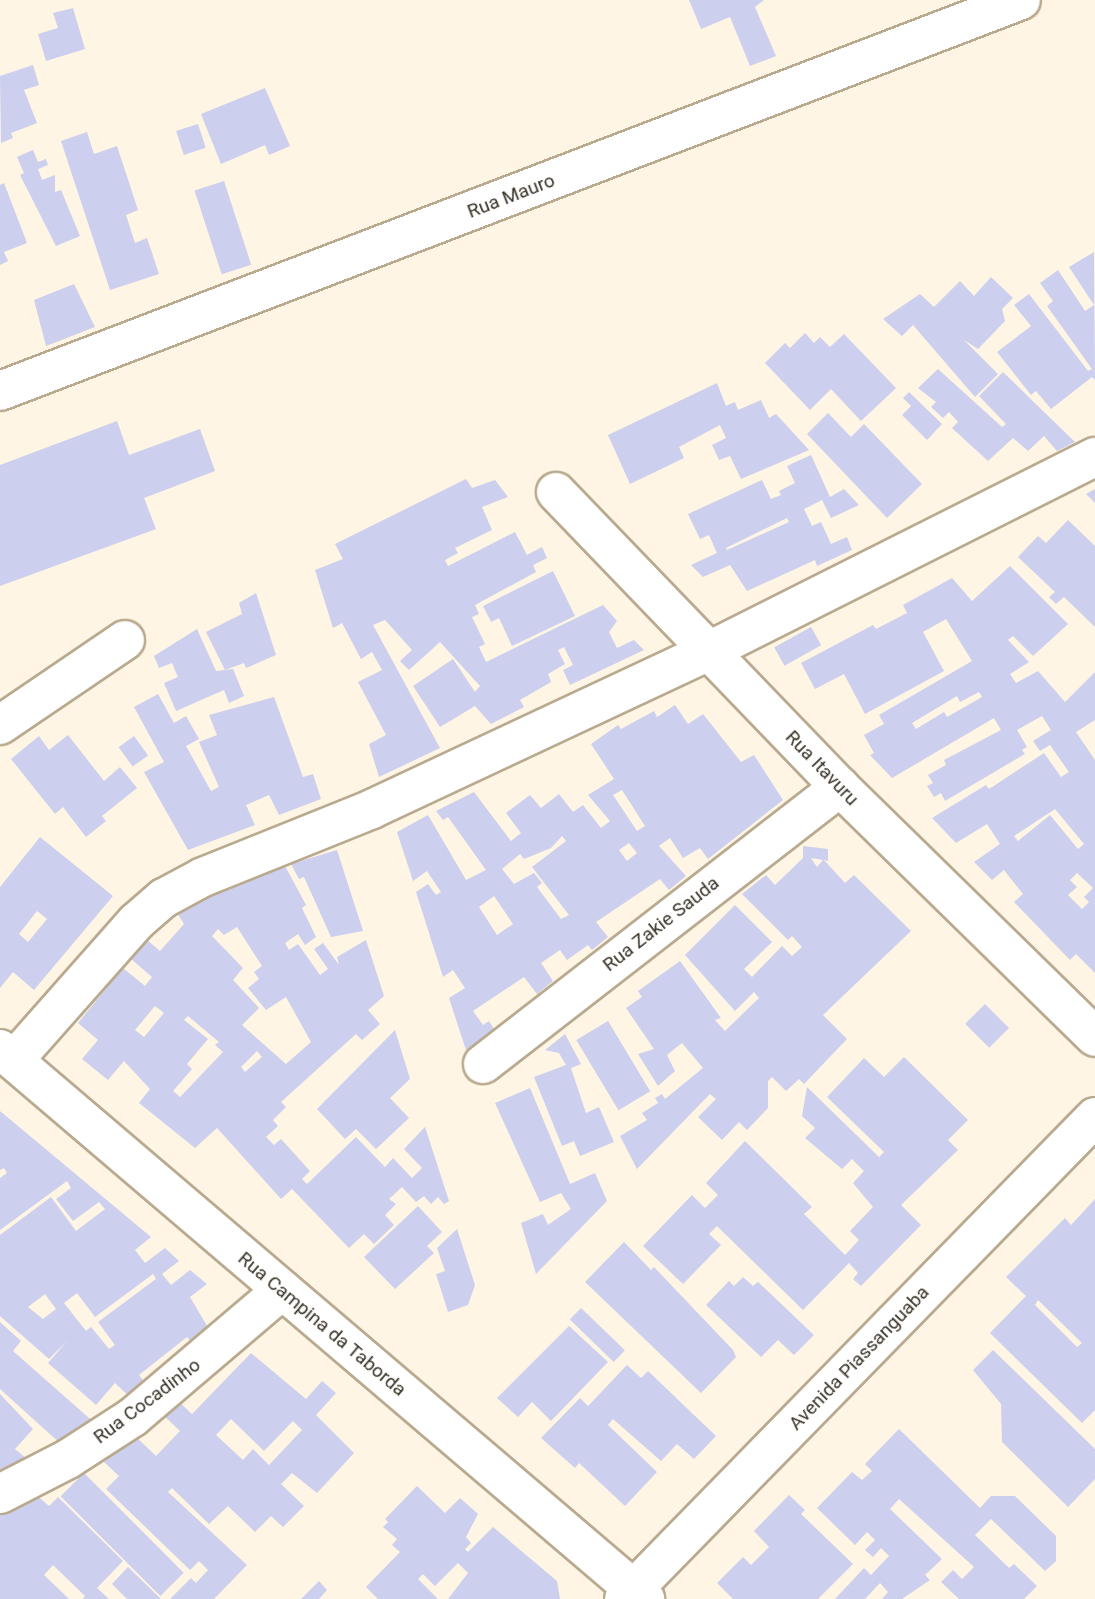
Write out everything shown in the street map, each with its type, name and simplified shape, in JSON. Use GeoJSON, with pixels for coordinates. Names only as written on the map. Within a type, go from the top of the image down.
{"type":"FeatureCollection","features":[{"type":"Feature","properties":{"kind":"street","name":"Rua Mauro"},"geometry":{"type":"LineString","coordinates":[[0,391],[1021,0]]}},
{"type":"Feature","properties":{"kind":"street"},"geometry":{"type":"LineString","coordinates":[[7,1054],[136,922],[164,898],[203,877],[372,809],[709,651],[1095,457]]}},
{"type":"Feature","properties":{"kind":"street","name":"Rua Itavuru"},"geometry":{"type":"LineString","coordinates":[[556,492],[840,787],[1095,1037]]}},
{"type":"Feature","properties":{"kind":"street"},"geometry":{"type":"LineString","coordinates":[[0,725],[125,640]]}},
{"type":"Feature","properties":{"kind":"street","name":"Rua Zakie Sauda"},"geometry":{"type":"LineString","coordinates":[[483,1064],[840,787]]}},
{"type":"Feature","properties":{"kind":"street","name":"Rua Campina da Taborda"},"geometry":{"type":"LineString","coordinates":[[7,1054],[634,1595]]}},
{"type":"Feature","properties":{"kind":"street","name":"Avenida Piassanguaba"},"geometry":{"type":"LineString","coordinates":[[634,1595],[1095,1117]]}},
{"type":"Feature","properties":{"kind":"street","name":"Rua Cocadinho"},"geometry":{"type":"LineString","coordinates":[[0,1494],[68,1459],[133,1417],[282,1290]]}},
{"type":"Feature","properties":{"kind":"building"},"geometry":{"type":"Polygon","coordinates":[[[689,0],[764,0],[755,7],[776,56],[750,66],[730,17],[701,29],[689,0]]]}},
{"type":"Feature","properties":{"kind":"building"},"geometry":{"type":"Polygon","coordinates":[[[73,8],[85,49],[46,61],[38,34],[58,28],[53,13],[73,8]]]}},
{"type":"Feature","properties":{"kind":"building"},"geometry":{"type":"Polygon","coordinates":[[[33,65],[39,85],[24,90],[37,123],[11,133],[13,138],[1,143],[0,76],[33,65]]]}},
{"type":"Feature","properties":{"kind":"building"},"geometry":{"type":"Polygon","coordinates":[[[265,88],[290,146],[269,155],[265,145],[221,164],[201,114],[265,88]]]}},
{"type":"Feature","properties":{"kind":"building"},"geometry":{"type":"Polygon","coordinates":[[[198,124],[206,148],[184,155],[176,131],[198,124]]]}},
{"type":"Feature","properties":{"kind":"building"},"geometry":{"type":"Polygon","coordinates":[[[87,132],[94,154],[117,146],[138,210],[126,215],[135,243],[147,238],[159,274],[110,290],[61,141],[87,132]]]}},
{"type":"Feature","properties":{"kind":"building"},"geometry":{"type":"Polygon","coordinates":[[[33,150],[38,162],[46,159],[48,165],[38,169],[42,180],[55,175],[55,192],[61,190],[80,236],[56,246],[20,175],[24,173],[17,157],[33,150]]]}},
{"type":"Feature","properties":{"kind":"building"},"geometry":{"type":"Polygon","coordinates":[[[224,181],[251,265],[222,274],[195,191],[224,181]]]}},
{"type":"Feature","properties":{"kind":"building"},"geometry":{"type":"Polygon","coordinates":[[[4,183],[27,243],[4,252],[8,261],[0,265],[0,185],[4,183]]]}},
{"type":"Feature","properties":{"kind":"building"},"geometry":{"type":"Polygon","coordinates":[[[1094,252],[1095,380],[1092,377],[1051,409],[1036,391],[1031,395],[997,352],[1031,326],[1014,305],[1029,294],[1088,371],[1092,369],[1047,306],[1053,301],[1040,283],[1058,270],[1085,311],[1094,305],[1069,267],[1094,252]]]}},
{"type":"Feature","properties":{"kind":"building"},"geometry":{"type":"Polygon","coordinates":[[[991,277],[1013,298],[1002,309],[1005,321],[978,349],[964,340],[998,374],[975,397],[913,325],[902,336],[883,319],[920,294],[934,307],[960,281],[974,296],[991,277]]]}},
{"type":"Feature","properties":{"kind":"building"},"geometry":{"type":"Polygon","coordinates":[[[74,284],[95,327],[46,346],[34,300],[74,284]]]}},
{"type":"Feature","properties":{"kind":"building"},"geometry":{"type":"Polygon","coordinates":[[[805,333],[814,343],[820,337],[830,347],[844,334],[896,388],[861,421],[831,389],[810,410],[765,363],[785,343],[790,348],[805,333]]]}},
{"type":"Feature","properties":{"kind":"building"},"geometry":{"type":"Polygon","coordinates":[[[938,369],[1002,427],[1006,424],[979,396],[1003,372],[1075,442],[1057,451],[1044,436],[1028,451],[1013,438],[988,461],[952,428],[958,422],[949,412],[943,418],[931,407],[936,402],[918,388],[938,369]]]}},
{"type":"Feature","properties":{"kind":"building"},"geometry":{"type":"Polygon","coordinates":[[[717,383],[726,406],[735,402],[738,410],[761,400],[769,418],[776,414],[809,450],[741,479],[730,456],[719,460],[712,445],[726,438],[720,425],[679,447],[684,458],[630,484],[608,435],[717,383]]]}},
{"type":"Feature","properties":{"kind":"building"},"geometry":{"type":"Polygon","coordinates":[[[909,392],[942,424],[927,440],[902,415],[911,406],[903,398],[909,392]]]}},
{"type":"Feature","properties":{"kind":"building"},"geometry":{"type":"Polygon","coordinates":[[[828,413],[851,437],[864,424],[922,484],[887,518],[807,434],[828,413]]]}},
{"type":"Feature","properties":{"kind":"building"},"geometry":{"type":"Polygon","coordinates":[[[117,421],[129,455],[200,429],[215,471],[144,498],[156,529],[0,586],[0,465],[117,421]]]}},
{"type":"Feature","properties":{"kind":"building"},"geometry":{"type":"Polygon","coordinates":[[[811,455],[830,497],[844,489],[859,505],[831,518],[822,500],[804,509],[812,526],[821,522],[831,544],[847,537],[852,550],[817,566],[815,560],[747,591],[730,565],[703,577],[691,565],[717,553],[709,535],[700,539],[688,514],[762,480],[771,499],[781,495],[779,491],[795,483],[787,466],[811,455]],[[787,518],[726,548],[727,550],[789,522],[787,518]]]}},
{"type":"Feature","properties":{"kind":"building"},"geometry":{"type":"Polygon","coordinates":[[[466,479],[472,488],[495,480],[508,497],[482,507],[492,530],[455,548],[458,553],[445,560],[448,566],[515,532],[527,555],[542,547],[547,558],[533,565],[536,572],[475,605],[479,614],[472,617],[485,644],[479,647],[486,662],[603,605],[617,621],[609,632],[617,648],[634,640],[644,650],[570,685],[563,670],[573,665],[564,647],[558,650],[565,664],[548,674],[551,682],[520,700],[524,707],[491,724],[475,706],[440,727],[413,686],[453,659],[475,692],[480,686],[440,642],[409,670],[400,661],[412,650],[385,620],[373,625],[440,748],[379,777],[369,744],[386,735],[358,682],[382,670],[372,652],[361,659],[342,623],[333,628],[315,570],[343,559],[335,544],[466,479]]]}},
{"type":"Feature","properties":{"kind":"building"},"geometry":{"type":"Polygon","coordinates":[[[1095,489],[1095,503],[1086,494],[1095,489]]]}},
{"type":"Feature","properties":{"kind":"building"},"geometry":{"type":"Polygon","coordinates":[[[1068,520],[1095,546],[1095,627],[1064,597],[1056,604],[1049,597],[1055,592],[1018,557],[1038,536],[1046,543],[1068,520]]]}},
{"type":"Feature","properties":{"kind":"building"},"geometry":{"type":"Polygon","coordinates":[[[1010,566],[1068,624],[1033,656],[1013,636],[1008,640],[1029,662],[1010,674],[1016,683],[1038,671],[1065,702],[1095,672],[1095,720],[1076,732],[1095,760],[1095,973],[1076,954],[1070,960],[1014,902],[1023,894],[1004,870],[992,880],[974,862],[1000,844],[987,824],[956,843],[932,818],[986,785],[989,789],[1044,753],[1061,777],[1069,772],[1050,745],[1040,751],[1033,741],[1051,730],[1042,716],[1017,730],[1027,747],[1022,750],[1025,754],[945,801],[941,793],[934,797],[927,786],[933,783],[928,775],[946,765],[944,760],[1001,730],[994,718],[892,778],[870,755],[874,753],[864,735],[884,724],[879,715],[972,661],[946,619],[923,632],[944,671],[865,714],[844,674],[815,689],[801,663],[873,625],[876,629],[907,613],[903,605],[952,578],[972,601],[1010,566]],[[979,692],[960,702],[957,696],[912,723],[916,729],[944,712],[947,717],[982,697],[979,692]],[[1055,809],[1014,836],[1018,841],[1050,815],[1078,849],[1084,844],[1055,809]],[[1077,873],[1070,880],[1077,887],[1068,895],[1082,909],[1089,902],[1084,897],[1093,888],[1077,873]]]}},
{"type":"Feature","properties":{"kind":"building"},"geometry":{"type":"Polygon","coordinates":[[[553,571],[575,616],[512,646],[499,618],[491,622],[483,606],[553,571]]]}},
{"type":"Feature","properties":{"kind":"building"},"geometry":{"type":"Polygon","coordinates":[[[256,593],[276,655],[246,668],[244,663],[225,670],[206,632],[242,614],[239,603],[256,593]]]}},
{"type":"Feature","properties":{"kind":"building"},"geometry":{"type":"Polygon","coordinates":[[[811,627],[821,645],[784,666],[774,647],[811,627]]]}},
{"type":"Feature","properties":{"kind":"building"},"geometry":{"type":"Polygon","coordinates":[[[197,629],[216,671],[233,669],[244,696],[229,703],[224,690],[176,711],[164,683],[178,677],[172,663],[159,668],[154,656],[197,629]]]}},
{"type":"Feature","properties":{"kind":"building"},"geometry":{"type":"Polygon","coordinates":[[[158,694],[174,723],[186,716],[199,739],[186,746],[211,791],[219,787],[199,742],[217,735],[209,715],[274,697],[303,777],[313,774],[321,799],[279,815],[269,795],[246,805],[255,825],[188,850],[144,772],[164,762],[134,707],[158,694]]]}},
{"type":"Feature","properties":{"kind":"building"},"geometry":{"type":"Polygon","coordinates":[[[675,705],[688,724],[703,714],[741,762],[754,755],[783,800],[708,859],[700,848],[683,858],[670,838],[659,846],[686,876],[669,890],[660,879],[596,922],[608,937],[592,950],[588,945],[567,960],[560,950],[541,963],[553,981],[537,994],[524,977],[473,1011],[483,1025],[489,1021],[494,1029],[466,1050],[449,998],[465,988],[453,970],[443,977],[416,892],[428,884],[436,895],[441,892],[427,871],[413,881],[397,832],[428,815],[466,880],[486,870],[448,817],[443,820],[436,811],[474,792],[511,841],[521,833],[506,813],[530,795],[541,808],[559,794],[573,812],[583,805],[601,828],[610,821],[588,795],[614,779],[591,744],[618,725],[621,729],[654,711],[657,717],[675,705]],[[622,790],[613,795],[637,831],[645,826],[622,790]],[[562,836],[551,848],[524,859],[520,854],[502,869],[514,884],[534,873],[542,883],[537,887],[561,919],[569,915],[532,867],[566,841],[562,836]],[[629,843],[619,850],[627,861],[637,853],[629,843]],[[494,896],[479,907],[497,935],[513,924],[494,896]]]}},
{"type":"Feature","properties":{"kind":"building"},"geometry":{"type":"Polygon","coordinates":[[[68,735],[104,781],[120,767],[137,788],[102,816],[106,821],[86,837],[63,807],[55,814],[11,759],[39,736],[49,750],[68,735]]]}},
{"type":"Feature","properties":{"kind":"building"},"geometry":{"type":"Polygon","coordinates":[[[134,736],[148,755],[133,767],[119,747],[134,736]]]}},
{"type":"Feature","properties":{"kind":"building"},"geometry":{"type":"Polygon","coordinates":[[[40,837],[113,896],[34,990],[13,972],[0,988],[0,887],[40,837]],[[37,911],[19,934],[28,942],[47,919],[37,911]]]}},
{"type":"Feature","properties":{"kind":"building"},"geometry":{"type":"Polygon","coordinates":[[[803,846],[828,849],[828,861],[824,860],[845,883],[854,875],[911,931],[823,1015],[847,1039],[804,1084],[799,1079],[786,1091],[772,1077],[768,1081],[768,1108],[747,1130],[739,1122],[722,1140],[698,1117],[716,1099],[710,1094],[637,1169],[620,1136],[647,1120],[642,1113],[658,1103],[655,1098],[662,1094],[665,1099],[703,1068],[682,1043],[667,1055],[675,1071],[658,1086],[638,1054],[654,1049],[626,1008],[642,997],[638,991],[680,961],[721,1018],[715,1020],[725,1031],[759,998],[754,992],[735,1011],[685,955],[735,905],[772,942],[744,969],[752,977],[782,946],[792,956],[802,947],[792,936],[788,940],[742,894],[766,875],[775,885],[803,858],[803,846]],[[811,858],[817,867],[823,860],[811,858]]]}},
{"type":"Feature","properties":{"kind":"building"},"geometry":{"type":"Polygon","coordinates":[[[337,850],[363,931],[331,937],[304,877],[299,879],[291,864],[337,850]]]}},
{"type":"Feature","properties":{"kind":"building"},"geometry":{"type":"Polygon","coordinates":[[[285,866],[306,905],[302,908],[316,937],[305,945],[298,934],[285,943],[289,950],[298,944],[320,975],[328,969],[314,949],[323,943],[339,965],[337,957],[366,940],[384,996],[368,1010],[380,1024],[362,1040],[356,1034],[281,1102],[286,1107],[273,1120],[278,1126],[266,1137],[274,1145],[281,1139],[310,1171],[302,1179],[307,1184],[356,1137],[385,1167],[393,1158],[412,1178],[422,1168],[404,1149],[425,1127],[449,1201],[444,1204],[438,1197],[431,1204],[424,1196],[416,1202],[402,1187],[389,1199],[396,1204],[385,1215],[394,1225],[374,1244],[364,1234],[349,1248],[292,1189],[281,1199],[217,1128],[195,1148],[139,1103],[150,1089],[124,1061],[108,1080],[82,1059],[98,1040],[78,1023],[123,968],[145,986],[152,977],[130,958],[146,939],[160,951],[184,924],[177,913],[195,900],[285,866]],[[237,927],[224,935],[218,929],[212,936],[243,968],[233,980],[259,1008],[242,1025],[286,1064],[311,1042],[286,997],[266,1010],[248,988],[259,979],[254,972],[262,966],[237,927]],[[155,1006],[135,1030],[144,1037],[164,1013],[155,1006]],[[188,1016],[184,1020],[208,1039],[187,1064],[192,1069],[173,1091],[180,1097],[223,1052],[215,1045],[219,1042],[188,1016]],[[257,1051],[241,1067],[245,1072],[262,1057],[257,1051]]]}},
{"type":"Feature","properties":{"kind":"building"},"geometry":{"type":"Polygon","coordinates":[[[985,1004],[1009,1028],[989,1048],[965,1024],[985,1004]]]}},
{"type":"Feature","properties":{"kind":"building"},"geometry":{"type":"Polygon","coordinates":[[[608,1021],[650,1091],[619,1110],[576,1040],[608,1021]]]}},
{"type":"Feature","properties":{"kind":"building"},"geometry":{"type":"Polygon","coordinates":[[[395,1030],[410,1079],[390,1098],[409,1118],[376,1149],[356,1129],[345,1139],[317,1109],[395,1030]]]}},
{"type":"Feature","properties":{"kind":"building"},"geometry":{"type":"Polygon","coordinates":[[[565,1034],[581,1064],[571,1068],[586,1113],[599,1107],[614,1142],[580,1156],[574,1141],[562,1146],[534,1077],[566,1065],[559,1053],[545,1050],[565,1034]]]}},
{"type":"Feature","properties":{"kind":"building"},"geometry":{"type":"Polygon","coordinates":[[[904,1057],[968,1120],[948,1140],[958,1150],[901,1205],[921,1225],[861,1286],[853,1279],[858,1273],[849,1263],[803,1310],[717,1226],[709,1234],[721,1245],[683,1284],[643,1246],[692,1195],[705,1208],[718,1195],[706,1183],[745,1141],[812,1207],[804,1214],[845,1255],[859,1240],[850,1231],[873,1207],[853,1183],[864,1171],[852,1159],[842,1169],[805,1138],[815,1128],[802,1116],[807,1087],[879,1157],[884,1152],[827,1097],[864,1058],[884,1077],[904,1057]]]}},
{"type":"Feature","properties":{"kind":"building"},"geometry":{"type":"Polygon","coordinates":[[[530,1088],[570,1184],[595,1173],[607,1201],[536,1274],[521,1223],[543,1214],[548,1225],[571,1209],[561,1193],[540,1202],[495,1103],[530,1088]]]}},
{"type":"Feature","properties":{"kind":"building"},"geometry":{"type":"Polygon","coordinates":[[[0,1111],[151,1237],[135,1250],[145,1263],[165,1248],[179,1261],[162,1274],[171,1285],[190,1270],[207,1284],[190,1297],[210,1331],[194,1346],[187,1337],[139,1375],[147,1386],[132,1399],[115,1383],[96,1405],[48,1363],[67,1341],[49,1359],[0,1316],[0,1235],[51,1197],[76,1231],[105,1209],[99,1202],[73,1221],[56,1199],[71,1188],[67,1181],[0,1230],[0,1178],[7,1173],[4,1168],[0,1170],[0,1111]],[[153,1274],[95,1317],[77,1293],[64,1303],[86,1331],[91,1327],[109,1349],[115,1345],[98,1322],[156,1279],[153,1274]],[[45,1294],[28,1307],[43,1319],[56,1309],[45,1294]]]}},
{"type":"Feature","properties":{"kind":"building"},"geometry":{"type":"Polygon","coordinates":[[[1095,1199],[1095,1410],[1082,1423],[990,1333],[1026,1296],[1006,1277],[1065,1218],[1071,1225],[1095,1199]],[[1038,1300],[1035,1305],[1077,1347],[1082,1343],[1038,1300]]]}},
{"type":"Feature","properties":{"kind":"building"},"geometry":{"type":"Polygon","coordinates":[[[418,1206],[442,1232],[427,1246],[434,1253],[395,1289],[364,1257],[418,1206]]]}},
{"type":"Feature","properties":{"kind":"building"},"geometry":{"type":"Polygon","coordinates":[[[457,1229],[475,1285],[468,1305],[448,1312],[436,1274],[445,1271],[437,1248],[457,1229]]]}},
{"type":"Feature","properties":{"kind":"building"},"geometry":{"type":"Polygon","coordinates":[[[624,1242],[651,1270],[654,1267],[733,1350],[736,1357],[701,1393],[585,1282],[624,1242]]]}},
{"type":"Feature","properties":{"kind":"building"},"geometry":{"type":"Polygon","coordinates":[[[743,1277],[753,1286],[758,1282],[814,1335],[794,1355],[778,1340],[761,1357],[706,1305],[729,1281],[734,1286],[743,1277]]]}},
{"type":"Feature","properties":{"kind":"building"},"geometry":{"type":"Polygon","coordinates":[[[581,1308],[625,1350],[614,1362],[570,1320],[581,1308]]]}},
{"type":"Feature","properties":{"kind":"building"},"geometry":{"type":"Polygon","coordinates":[[[0,1322],[21,1341],[13,1351],[98,1426],[62,1445],[0,1389],[0,1322]]]}},
{"type":"Feature","properties":{"kind":"building"},"geometry":{"type":"Polygon","coordinates":[[[569,1326],[608,1362],[551,1421],[532,1402],[518,1417],[497,1398],[569,1326]]]}},
{"type":"Feature","properties":{"kind":"building"},"geometry":{"type":"Polygon","coordinates":[[[993,1350],[1095,1449],[1095,1479],[1068,1507],[1002,1442],[1001,1404],[973,1370],[993,1350]]]}},
{"type":"Feature","properties":{"kind":"building"},"geometry":{"type":"Polygon","coordinates":[[[251,1353],[306,1399],[322,1381],[336,1393],[316,1415],[354,1453],[317,1493],[292,1473],[281,1484],[304,1506],[283,1527],[271,1516],[255,1532],[228,1506],[209,1524],[172,1488],[168,1492],[247,1565],[214,1599],[170,1599],[191,1578],[196,1583],[208,1570],[199,1561],[190,1570],[106,1489],[119,1476],[104,1462],[135,1436],[156,1456],[180,1431],[162,1414],[178,1401],[192,1414],[251,1353]],[[231,1419],[216,1435],[243,1460],[253,1449],[269,1465],[302,1430],[293,1421],[264,1451],[231,1419]]]}},
{"type":"Feature","properties":{"kind":"building"},"geometry":{"type":"Polygon","coordinates":[[[627,1365],[641,1378],[648,1371],[716,1436],[694,1459],[677,1444],[661,1461],[613,1419],[608,1425],[657,1472],[625,1506],[579,1463],[575,1468],[541,1438],[580,1398],[588,1406],[627,1365]]]}},
{"type":"Feature","properties":{"kind":"building"},"geometry":{"type":"Polygon","coordinates":[[[0,1394],[33,1429],[15,1449],[27,1459],[0,1471],[0,1394]]]}},
{"type":"Feature","properties":{"kind":"building"},"geometry":{"type":"Polygon","coordinates":[[[899,1429],[980,1508],[991,1496],[1015,1496],[1056,1536],[1056,1561],[1045,1571],[991,1519],[975,1535],[1009,1568],[1014,1564],[1037,1586],[1024,1599],[959,1599],[941,1582],[953,1570],[962,1579],[974,1567],[899,1499],[890,1509],[942,1559],[925,1575],[930,1580],[902,1599],[882,1599],[888,1592],[880,1583],[865,1599],[835,1599],[864,1568],[871,1575],[889,1556],[881,1548],[873,1557],[865,1550],[875,1540],[867,1532],[855,1545],[817,1508],[852,1472],[862,1480],[872,1471],[865,1464],[899,1429]]]}},
{"type":"Feature","properties":{"kind":"building"},"geometry":{"type":"Polygon","coordinates":[[[84,1473],[184,1573],[160,1596],[61,1496],[84,1473]]]}},
{"type":"Feature","properties":{"kind":"building"},"geometry":{"type":"Polygon","coordinates":[[[417,1486],[445,1513],[460,1498],[478,1514],[466,1537],[471,1543],[465,1549],[468,1552],[493,1527],[557,1581],[560,1599],[448,1599],[468,1573],[458,1563],[435,1586],[423,1574],[418,1579],[438,1599],[378,1599],[366,1587],[400,1552],[392,1545],[397,1539],[383,1527],[388,1522],[385,1519],[417,1486]]]}},
{"type":"Feature","properties":{"kind":"building"},"geometry":{"type":"Polygon","coordinates":[[[34,1493],[49,1506],[58,1497],[123,1561],[97,1588],[109,1599],[83,1599],[85,1596],[53,1565],[44,1575],[69,1599],[0,1599],[0,1511],[34,1493]]]}},
{"type":"Feature","properties":{"kind":"building"},"geometry":{"type":"Polygon","coordinates":[[[789,1495],[805,1510],[801,1514],[853,1564],[818,1599],[733,1599],[717,1583],[743,1557],[751,1565],[769,1547],[754,1531],[789,1495]]]}},
{"type":"Feature","properties":{"kind":"building"},"geometry":{"type":"Polygon","coordinates":[[[128,1567],[161,1599],[127,1599],[112,1584],[128,1567]]]}},
{"type":"Feature","properties":{"kind":"building"},"geometry":{"type":"Polygon","coordinates":[[[319,1581],[327,1590],[319,1599],[301,1599],[319,1581]]]}}]}
